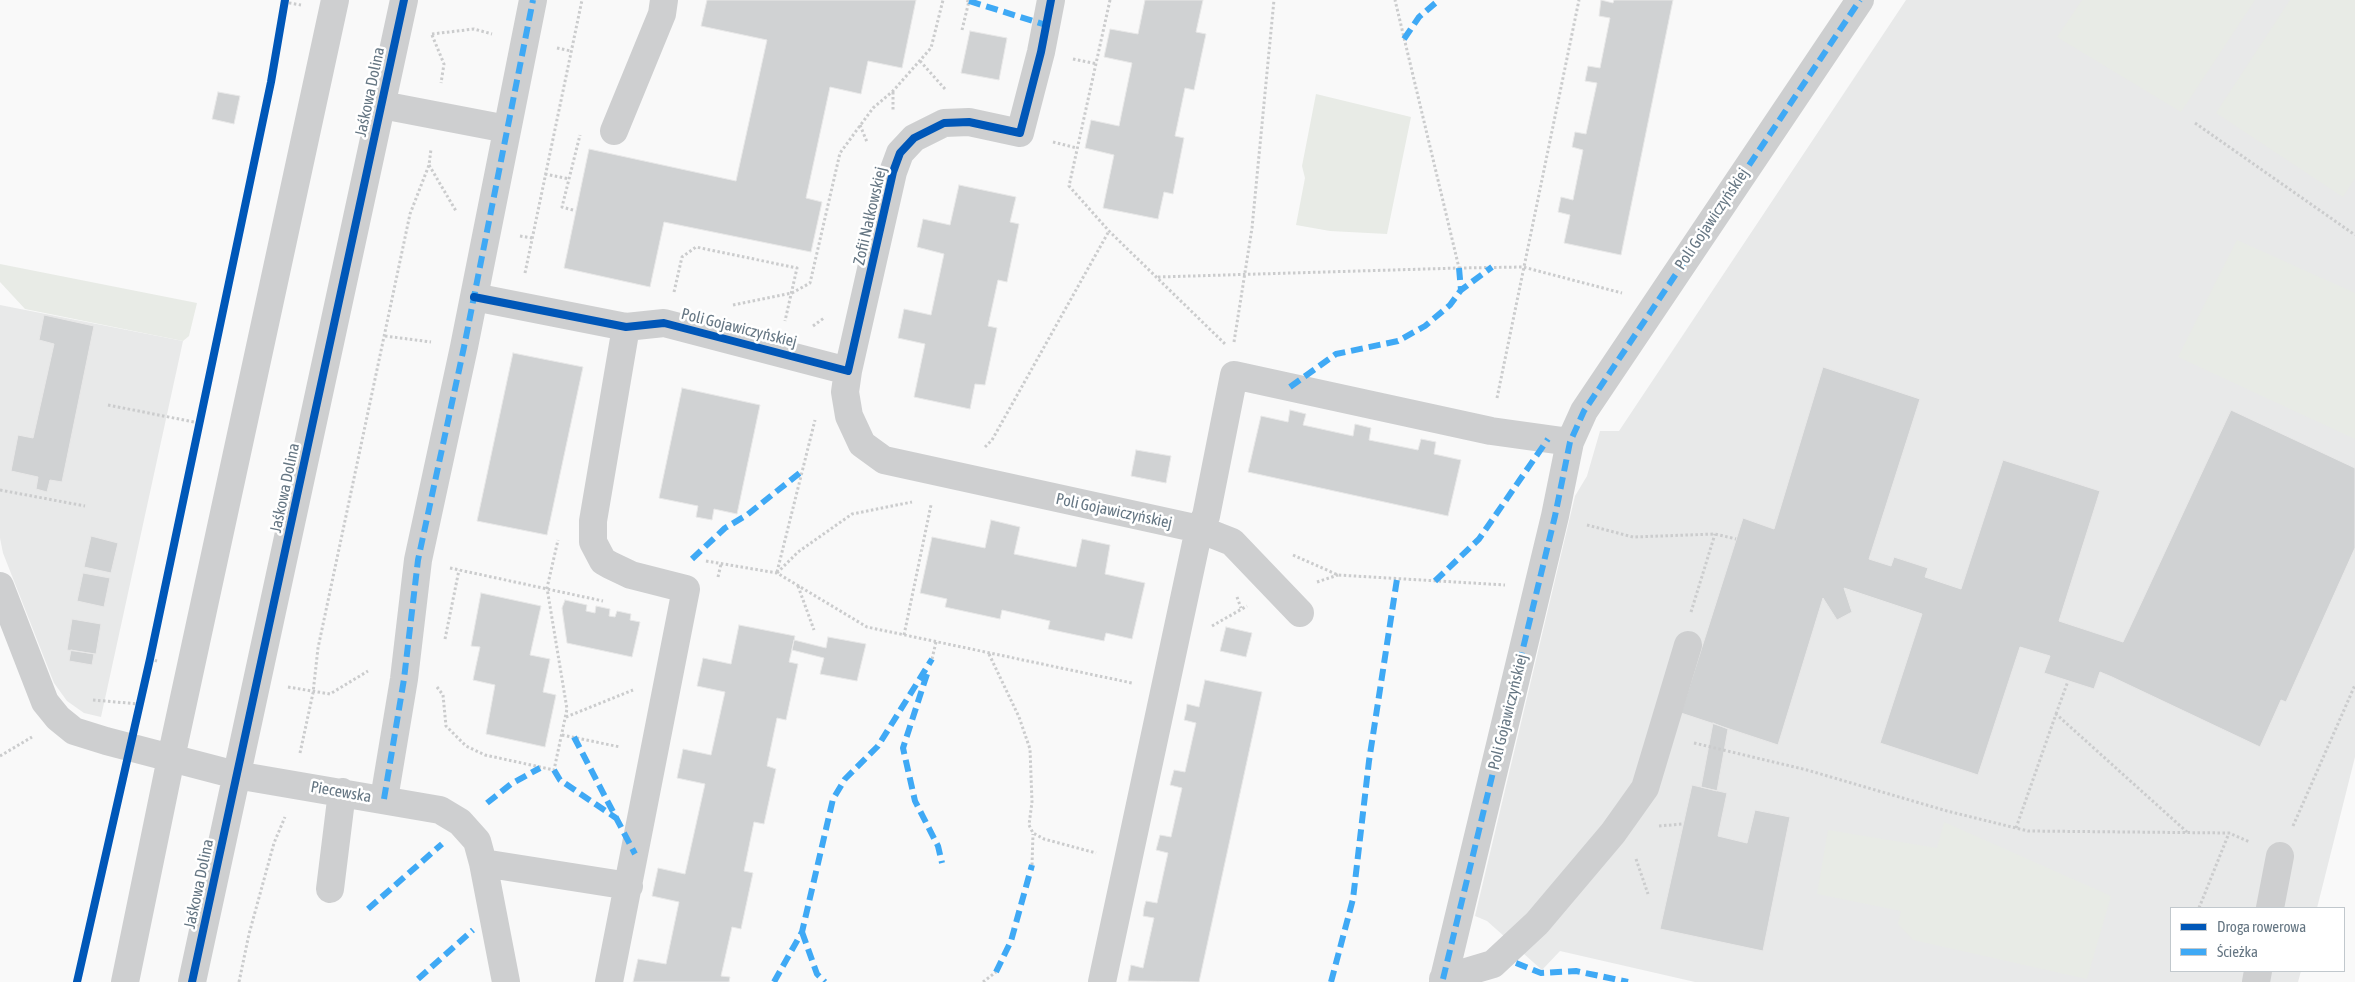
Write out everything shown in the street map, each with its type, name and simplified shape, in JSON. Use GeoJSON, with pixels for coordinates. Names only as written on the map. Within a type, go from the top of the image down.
{"type":"FeatureCollection","features":[{"type":"Feature","properties":{"kind":"street"},"geometry":{"type":"LineString","coordinates":[[125,982],[171,758],[335,0]]}},
{"type":"Feature","properties":{"kind":"street","name":"Jaśkowa Dolina"},"geometry":{"type":"LineString","coordinates":[[192,982],[404,0]]}},
{"type":"Feature","properties":{"kind":"street"},"geometry":{"type":"LineString","coordinates":[[384,799],[404,679],[418,560],[464,347],[533,0]]}},
{"type":"Feature","properties":{"kind":"street"},"geometry":{"type":"LineString","coordinates":[[614,131],[662,14],[664,0]]}},
{"type":"Feature","properties":{"kind":"street","name":"Zofii Nałkowskiej"},"geometry":{"type":"LineString","coordinates":[[848,371],[893,172],[900,153],[914,138],[944,123],[970,122],[1020,133],[1041,52],[1051,0]]}},
{"type":"Feature","properties":{"kind":"street","name":"Poli Gojawiczyńskiej"},"geometry":{"type":"LineString","coordinates":[[1443,981],[1538,587],[1570,442],[1584,411],[1860,0]]}},
{"type":"Feature","properties":{"kind":"street"},"geometry":{"type":"LineString","coordinates":[[382,105],[507,129]]}},
{"type":"Feature","properties":{"kind":"street","name":"Poli Gojawiczyńskiej"},"geometry":{"type":"LineString","coordinates":[[474,297],[626,326],[664,324],[848,371],[845,392],[849,416],[862,444],[884,460],[1199,529],[1232,542],[1300,613]]}},
{"type":"Feature","properties":{"kind":"street"},"geometry":{"type":"LineString","coordinates":[[610,982],[686,589],[631,575],[610,566],[603,561],[593,542],[593,520],[626,326]]}},
{"type":"Feature","properties":{"kind":"street"},"geometry":{"type":"LineString","coordinates":[[1102,982],[1199,529],[1206,516],[1234,375],[1491,431],[1570,442]]}},
{"type":"Feature","properties":{"kind":"street","name":"Piecewska"},"geometry":{"type":"LineString","coordinates":[[0,586],[45,702],[58,718],[74,731],[236,774],[440,810],[460,822],[477,841],[484,863],[506,982]]}},
{"type":"Feature","properties":{"kind":"street"},"geometry":{"type":"LineString","coordinates":[[1443,981],[1492,964],[1537,923],[1613,833],[1645,788],[1688,645]]}},
{"type":"Feature","properties":{"kind":"street"},"geometry":{"type":"LineString","coordinates":[[330,889],[342,792]]}},
{"type":"Feature","properties":{"kind":"street"},"geometry":{"type":"LineString","coordinates":[[2270,907],[2280,856]]}},
{"type":"Feature","properties":{"kind":"street"},"geometry":{"type":"LineString","coordinates":[[484,863],[629,886]]}},
{"type":"Feature","properties":{"kind":"path"},"geometry":{"type":"LineString","coordinates":[[524,277],[582,0]]}},
{"type":"Feature","properties":{"kind":"path"},"geometry":{"type":"LineString","coordinates":[[810,283],[840,153],[872,108],[893,91],[931,48],[944,0]]}},
{"type":"Feature","properties":{"kind":"path"},"geometry":{"type":"LineString","coordinates":[[962,30],[969,1],[964,0]]}},
{"type":"Feature","properties":{"kind":"path"},"geometry":{"type":"LineString","coordinates":[[1110,0],[1069,186],[1110,231],[1223,343],[1233,348]]}},
{"type":"Feature","properties":{"kind":"path"},"geometry":{"type":"LineString","coordinates":[[1234,375],[1231,361],[1252,228],[1274,0]]}},
{"type":"Feature","properties":{"kind":"path"},"geometry":{"type":"LineString","coordinates":[[1395,0],[1459,268]]}},
{"type":"Feature","properties":{"kind":"path"},"geometry":{"type":"LineString","coordinates":[[1491,431],[1579,0]]}},
{"type":"Feature","properties":{"kind":"path"},"geometry":{"type":"LineString","coordinates":[[432,34],[444,64]]}},
{"type":"Feature","properties":{"kind":"path"},"geometry":{"type":"LineString","coordinates":[[920,62],[945,89]]}},
{"type":"Feature","properties":{"kind":"path"},"geometry":{"type":"LineString","coordinates":[[893,91],[894,107]]}},
{"type":"Feature","properties":{"kind":"path"},"geometry":{"type":"LineString","coordinates":[[2195,123],[2355,235]]}},
{"type":"Feature","properties":{"kind":"path"},"geometry":{"type":"LineString","coordinates":[[860,124],[868,144],[868,151]]}},
{"type":"Feature","properties":{"kind":"path"},"geometry":{"type":"LineString","coordinates":[[573,210],[562,207],[581,132]]}},
{"type":"Feature","properties":{"kind":"path"},"geometry":{"type":"LineString","coordinates":[[313,693],[318,648],[410,214],[429,165],[459,217]]}},
{"type":"Feature","properties":{"kind":"path"},"geometry":{"type":"LineString","coordinates":[[545,174],[569,179]]}},
{"type":"Feature","properties":{"kind":"path"},"geometry":{"type":"LineString","coordinates":[[777,573],[798,552],[852,514],[932,498],[992,440],[1110,231]]}},
{"type":"Feature","properties":{"kind":"path"},"geometry":{"type":"LineString","coordinates":[[674,294],[682,257],[696,246],[797,268],[784,324]]}},
{"type":"Feature","properties":{"kind":"path"},"geometry":{"type":"LineString","coordinates":[[1158,278],[1523,267],[1630,295],[1652,308]]}},
{"type":"Feature","properties":{"kind":"path"},"geometry":{"type":"LineString","coordinates":[[809,327],[817,325],[829,314]]}},
{"type":"Feature","properties":{"kind":"path"},"geometry":{"type":"LineString","coordinates":[[385,336],[464,347]]}},
{"type":"Feature","properties":{"kind":"path"},"geometry":{"type":"LineString","coordinates":[[108,405],[199,423]]}},
{"type":"Feature","properties":{"kind":"path"},"geometry":{"type":"LineString","coordinates":[[777,573],[815,419]]}},
{"type":"Feature","properties":{"kind":"path"},"geometry":{"type":"LineString","coordinates":[[0,490],[85,506]]}},
{"type":"Feature","properties":{"kind":"path"},"geometry":{"type":"LineString","coordinates":[[1583,524],[1633,537],[1715,534],[1736,539]]}},
{"type":"Feature","properties":{"kind":"path"},"geometry":{"type":"LineString","coordinates":[[435,685],[443,696],[446,726],[466,746],[485,756],[554,770],[567,709],[547,588],[560,530]]}},
{"type":"Feature","properties":{"kind":"path"},"geometry":{"type":"LineString","coordinates":[[1693,606],[1715,534]]}},
{"type":"Feature","properties":{"kind":"path"},"geometry":{"type":"LineString","coordinates":[[443,646],[459,570],[605,601]]}},
{"type":"Feature","properties":{"kind":"path"},"geometry":{"type":"LineString","coordinates":[[777,573],[867,627],[1165,690]]}},
{"type":"Feature","properties":{"kind":"path"},"geometry":{"type":"LineString","coordinates":[[1338,575],[1538,587]]}},
{"type":"Feature","properties":{"kind":"path"},"geometry":{"type":"LineString","coordinates":[[798,586],[814,630]]}},
{"type":"Feature","properties":{"kind":"path"},"geometry":{"type":"LineString","coordinates":[[904,635],[910,603]]}},
{"type":"Feature","properties":{"kind":"path"},"geometry":{"type":"LineString","coordinates":[[932,660],[936,642]]}},
{"type":"Feature","properties":{"kind":"path"},"geometry":{"type":"LineString","coordinates":[[988,653],[1012,700],[1030,749],[1032,802],[1029,825],[1033,833],[1032,865]]}},
{"type":"Feature","properties":{"kind":"path"},"geometry":{"type":"LineString","coordinates":[[566,717],[670,675]]}},
{"type":"Feature","properties":{"kind":"path"},"geometry":{"type":"LineString","coordinates":[[2016,828],[2068,681]]}},
{"type":"Feature","properties":{"kind":"path"},"geometry":{"type":"LineString","coordinates":[[1660,734],[1807,770],[1947,811],[2016,828],[2028,830],[2229,833],[2280,856],[2355,684]]}},
{"type":"Feature","properties":{"kind":"path"},"geometry":{"type":"LineString","coordinates":[[84,699],[139,704]]}},
{"type":"Feature","properties":{"kind":"path"},"geometry":{"type":"LineString","coordinates":[[2056,714],[2188,833]]}},
{"type":"Feature","properties":{"kind":"path"},"geometry":{"type":"LineString","coordinates":[[562,735],[655,755]]}},
{"type":"Feature","properties":{"kind":"path"},"geometry":{"type":"LineString","coordinates":[[0,756],[32,737]]}},
{"type":"Feature","properties":{"kind":"path"},"geometry":{"type":"LineString","coordinates":[[239,982],[249,934],[274,843],[285,817]]}},
{"type":"Feature","properties":{"kind":"path"},"geometry":{"type":"LineString","coordinates":[[1033,833],[1044,839],[1093,852]]}},
{"type":"Feature","properties":{"kind":"path"},"geometry":{"type":"LineString","coordinates":[[2199,907],[2229,833]]}},
{"type":"Feature","properties":{"kind":"path"},"geometry":{"type":"LineString","coordinates":[[1633,850],[1648,894]]}},
{"type":"Feature","properties":{"kind":"path"},"geometry":{"type":"LineString","coordinates":[[983,982],[996,972]]}},
{"type":"Feature","properties":{"kind":"shaded area"},"geometry":{"type":"Polygon","coordinates":[[[1906,0],[2355,0],[2355,757],[2317,907],[2170,907],[2170,972],[2301,972],[2298,982],[1695,982],[1560,951],[1542,970],[1487,921],[1475,916],[1575,496],[1587,476],[1600,431],[1619,431],[1906,0]]]}},
{"type":"Feature","properties":{"kind":"shaded area"},"geometry":{"type":"Polygon","coordinates":[[[2082,0],[2255,0],[2181,112],[2057,37],[2082,0]]]}},
{"type":"Feature","properties":{"kind":"shaded area"},"geometry":{"type":"Polygon","coordinates":[[[2290,0],[2355,0],[2355,178],[2343,197],[2216,113],[2290,0]]]}},
{"type":"Feature","properties":{"kind":"shaded area"},"geometry":{"type":"Polygon","coordinates":[[[1316,94],[1411,117],[1387,234],[1330,231],[1296,225],[1305,178],[1302,166],[1316,94]]]}},
{"type":"Feature","properties":{"kind":"shaded area"},"geometry":{"type":"Polygon","coordinates":[[[2237,240],[2355,293],[2355,439],[2178,357],[2237,240]]]}},
{"type":"Feature","properties":{"kind":"shaded area"},"geometry":{"type":"Polygon","coordinates":[[[0,264],[197,303],[189,336],[183,341],[25,309],[0,282],[0,264]]]}},
{"type":"Feature","properties":{"kind":"shaded area"},"geometry":{"type":"Polygon","coordinates":[[[0,305],[183,341],[101,717],[84,713],[67,701],[54,683],[3,553],[0,538],[0,305]]]}},
{"type":"Feature","properties":{"kind":"shaded area"},"geometry":{"type":"Polygon","coordinates":[[[1944,822],[2111,896],[2087,979],[1913,940],[1898,924],[1901,911],[1817,894],[1828,830],[1937,848],[1944,822]]]}},
{"type":"Feature","properties":{"kind":"building"},"geometry":{"type":"Polygon","coordinates":[[[707,0],[916,0],[902,68],[868,61],[861,94],[830,87],[806,198],[822,202],[811,252],[664,222],[650,287],[564,268],[589,149],[736,181],[767,40],[701,26],[707,0]]]}},
{"type":"Feature","properties":{"kind":"building"},"geometry":{"type":"Polygon","coordinates":[[[1145,0],[1203,0],[1196,32],[1206,34],[1194,90],[1185,88],[1175,136],[1184,138],[1173,194],[1164,192],[1158,219],[1103,208],[1114,155],[1085,148],[1091,120],[1119,126],[1132,63],[1104,57],[1110,29],[1138,34],[1145,0]]]}},
{"type":"Feature","properties":{"kind":"building"},"geometry":{"type":"Polygon","coordinates":[[[1601,0],[1613,3],[1614,0],[1673,0],[1621,255],[1564,243],[1570,215],[1558,212],[1561,197],[1573,200],[1583,150],[1572,147],[1575,132],[1586,134],[1597,83],[1585,81],[1588,66],[1600,68],[1610,18],[1599,16],[1601,0]]]}},
{"type":"Feature","properties":{"kind":"building"},"geometry":{"type":"Polygon","coordinates":[[[970,31],[1007,38],[999,80],[961,73],[970,31]]]}},
{"type":"Feature","properties":{"kind":"building"},"geometry":{"type":"Polygon","coordinates":[[[218,92],[240,96],[234,124],[212,119],[218,92]]]}},
{"type":"Feature","properties":{"kind":"building"},"geometry":{"type":"Polygon","coordinates":[[[959,185],[1016,197],[1010,222],[1019,224],[1007,282],[998,280],[988,326],[997,328],[985,385],[975,384],[970,409],[914,397],[925,344],[898,338],[904,309],[931,315],[944,254],[917,247],[923,219],[950,225],[959,185]]]}},
{"type":"Feature","properties":{"kind":"building"},"geometry":{"type":"Polygon","coordinates":[[[44,315],[94,326],[62,482],[50,480],[47,492],[36,489],[38,477],[11,471],[18,435],[33,438],[54,344],[39,340],[44,315]]]}},
{"type":"Feature","properties":{"kind":"building"},"geometry":{"type":"Polygon","coordinates":[[[513,353],[583,367],[547,535],[477,521],[513,353]]]}},
{"type":"Feature","properties":{"kind":"building"},"geometry":{"type":"Polygon","coordinates":[[[1823,367],[1920,399],[1869,559],[1891,566],[1894,557],[1928,568],[1925,577],[1961,589],[2003,460],[2100,491],[2059,621],[2123,642],[2231,410],[2355,468],[2355,548],[2286,702],[2281,700],[2260,747],[2100,672],[2094,689],[2044,673],[2050,656],[2020,647],[1978,775],[1880,743],[1922,614],[1844,588],[1852,612],[1837,620],[1823,598],[1778,745],[1681,713],[1743,518],[1774,529],[1823,367]]]}},
{"type":"Feature","properties":{"kind":"building"},"geometry":{"type":"Polygon","coordinates":[[[682,388],[760,405],[737,514],[714,509],[712,520],[696,517],[698,506],[659,498],[682,388]]]}},
{"type":"Feature","properties":{"kind":"building"},"geometry":{"type":"Polygon","coordinates":[[[1290,410],[1306,414],[1303,425],[1353,436],[1355,424],[1371,428],[1369,440],[1418,450],[1421,439],[1436,442],[1434,454],[1461,460],[1448,516],[1248,472],[1261,416],[1288,422],[1290,410]]]}},
{"type":"Feature","properties":{"kind":"building"},"geometry":{"type":"Polygon","coordinates":[[[1136,450],[1171,456],[1166,483],[1131,476],[1136,450]]]}},
{"type":"Feature","properties":{"kind":"building"},"geometry":{"type":"Polygon","coordinates":[[[991,520],[1020,527],[1014,554],[1076,567],[1082,539],[1110,545],[1105,574],[1145,583],[1132,639],[1106,633],[1104,641],[1048,629],[1050,621],[1002,610],[1000,619],[945,607],[947,599],[920,593],[932,537],[985,548],[991,520]]]}},
{"type":"Feature","properties":{"kind":"building"},"geometry":{"type":"Polygon","coordinates":[[[91,536],[118,543],[111,573],[84,567],[91,536]]]}},
{"type":"Feature","properties":{"kind":"building"},"geometry":{"type":"Polygon","coordinates":[[[83,573],[110,578],[104,607],[77,601],[83,573]]]}},
{"type":"Feature","properties":{"kind":"building"},"geometry":{"type":"Polygon","coordinates":[[[481,593],[541,606],[530,655],[550,659],[543,692],[556,695],[545,747],[486,734],[495,685],[473,680],[480,647],[471,646],[481,593]]]}},
{"type":"Feature","properties":{"kind":"building"},"geometry":{"type":"Polygon","coordinates":[[[565,600],[587,605],[586,611],[595,613],[596,606],[610,609],[609,616],[615,617],[617,611],[631,614],[630,620],[640,622],[632,657],[567,643],[562,608],[565,600]]]}},
{"type":"Feature","properties":{"kind":"building"},"geometry":{"type":"Polygon","coordinates":[[[72,619],[101,624],[96,654],[67,650],[72,619]]]}},
{"type":"Feature","properties":{"kind":"building"},"geometry":{"type":"Polygon","coordinates":[[[739,625],[795,636],[789,662],[798,664],[786,720],[777,718],[767,766],[776,769],[764,824],[754,822],[744,871],[753,873],[741,929],[732,927],[721,976],[730,977],[729,982],[633,982],[638,959],[666,964],[679,902],[652,896],[658,868],[685,874],[705,784],[677,778],[683,749],[711,755],[725,692],[697,686],[703,658],[731,664],[739,625]]]}},
{"type":"Feature","properties":{"kind":"building"},"geometry":{"type":"Polygon","coordinates":[[[1226,627],[1252,633],[1246,657],[1220,651],[1226,627]]]}},
{"type":"Feature","properties":{"kind":"building"},"geometry":{"type":"Polygon","coordinates":[[[828,637],[866,644],[857,681],[820,674],[824,658],[792,650],[794,640],[826,648],[828,637]]]}},
{"type":"Feature","properties":{"kind":"building"},"geometry":{"type":"Polygon","coordinates":[[[71,650],[94,654],[92,665],[69,661],[71,650]]]}},
{"type":"Feature","properties":{"kind":"building"},"geometry":{"type":"Polygon","coordinates":[[[1205,680],[1262,692],[1199,982],[1128,981],[1131,965],[1143,968],[1154,918],[1143,916],[1144,908],[1146,901],[1157,903],[1168,853],[1156,850],[1160,835],[1171,837],[1182,788],[1170,785],[1174,770],[1185,772],[1196,723],[1184,720],[1187,704],[1199,707],[1205,680]]]}},
{"type":"Feature","properties":{"kind":"building"},"geometry":{"type":"Polygon","coordinates":[[[1713,723],[1728,729],[1717,791],[1701,787],[1713,723]]]}},
{"type":"Feature","properties":{"kind":"building"},"geometry":{"type":"Polygon","coordinates":[[[1692,785],[1727,793],[1718,836],[1747,843],[1755,810],[1790,817],[1763,951],[1660,929],[1692,785]]]}},
{"type":"Feature","properties":{"kind":"marked path"},"geometry":{"type":"LineString","coordinates":[[384,799],[404,679],[418,560],[464,347],[533,0]]}},
{"type":"Feature","properties":{"kind":"marked path"},"geometry":{"type":"LineString","coordinates":[[1404,39],[1419,17],[1439,0]]}},
{"type":"Feature","properties":{"kind":"marked path"},"geometry":{"type":"LineString","coordinates":[[1443,979],[1555,516],[1570,442],[1584,411],[1860,0]]}},
{"type":"Feature","properties":{"kind":"marked path"},"geometry":{"type":"LineString","coordinates":[[969,1],[1046,25]]}},
{"type":"Feature","properties":{"kind":"marked path"},"geometry":{"type":"LineString","coordinates":[[1290,387],[1336,354],[1398,341],[1425,326],[1450,305],[1461,290],[1492,267]]}},
{"type":"Feature","properties":{"kind":"marked path"},"geometry":{"type":"LineString","coordinates":[[1459,268],[1461,290]]}},
{"type":"Feature","properties":{"kind":"marked path"},"geometry":{"type":"LineString","coordinates":[[1435,581],[1479,539],[1548,439]]}},
{"type":"Feature","properties":{"kind":"marked path"},"geometry":{"type":"LineString","coordinates":[[692,559],[725,528],[747,515],[802,471]]}},
{"type":"Feature","properties":{"kind":"marked path"},"geometry":{"type":"LineString","coordinates":[[1331,982],[1353,899],[1369,761],[1397,579]]}},
{"type":"Feature","properties":{"kind":"marked path"},"geometry":{"type":"LineString","coordinates":[[774,982],[802,932],[833,799],[845,779],[878,746],[932,659]]}},
{"type":"Feature","properties":{"kind":"marked path"},"geometry":{"type":"LineString","coordinates":[[927,674],[903,748],[915,801],[938,846],[942,863]]}},
{"type":"Feature","properties":{"kind":"marked path"},"geometry":{"type":"LineString","coordinates":[[574,737],[635,854]]}},
{"type":"Feature","properties":{"kind":"marked path"},"geometry":{"type":"LineString","coordinates":[[487,803],[511,784],[540,768]]}},
{"type":"Feature","properties":{"kind":"marked path"},"geometry":{"type":"LineString","coordinates":[[554,770],[560,780],[616,818]]}},
{"type":"Feature","properties":{"kind":"marked path"},"geometry":{"type":"LineString","coordinates":[[368,909],[442,844]]}},
{"type":"Feature","properties":{"kind":"marked path"},"geometry":{"type":"LineString","coordinates":[[996,972],[1011,941],[1032,865]]}},
{"type":"Feature","properties":{"kind":"marked path"},"geometry":{"type":"LineString","coordinates":[[418,979],[473,930]]}},
{"type":"Feature","properties":{"kind":"marked path"},"geometry":{"type":"LineString","coordinates":[[802,932],[817,974],[825,982]]}},
{"type":"Feature","properties":{"kind":"marked path"},"geometry":{"type":"LineString","coordinates":[[1516,963],[1541,973],[1576,971],[1628,982]]}},
{"type":"Feature","properties":{"kind":"cycle path"},"geometry":{"type":"LineString","coordinates":[[77,982],[150,659],[271,82],[285,0]]}},
{"type":"Feature","properties":{"kind":"cycle path"},"geometry":{"type":"LineString","coordinates":[[192,982],[404,0]]}},
{"type":"Feature","properties":{"kind":"cycle path"},"geometry":{"type":"LineString","coordinates":[[474,297],[626,327],[664,323],[848,371],[893,172],[900,153],[914,138],[944,123],[969,122],[1020,133],[1041,52],[1051,0]]}}]}
